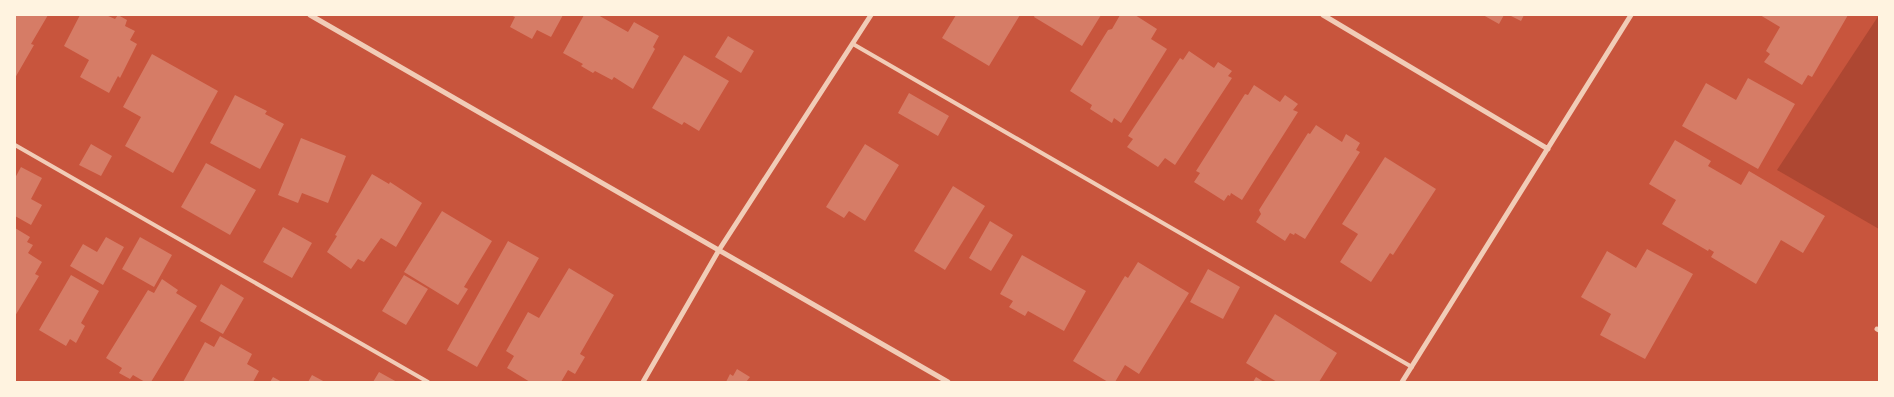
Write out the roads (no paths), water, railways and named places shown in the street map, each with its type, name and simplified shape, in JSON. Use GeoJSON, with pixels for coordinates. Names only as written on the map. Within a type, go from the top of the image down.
{"type":"FeatureCollection","features":[{"type":"Feature","properties":{"kind":"street"},"geometry":{"type":"LineString","coordinates":[[310,15],[948,382]]}},
{"type":"Feature","properties":{"kind":"street"},"geometry":{"type":"LineString","coordinates":[[643,382],[719,250],[871,15]]}},
{"type":"Feature","properties":{"kind":"street"},"geometry":{"type":"LineString","coordinates":[[1323,15],[1548,149]]}},
{"type":"Feature","properties":{"kind":"street"},"geometry":{"type":"LineString","coordinates":[[1402,382],[1631,15]]}},
{"type":"Feature","properties":{"kind":"lane"},"geometry":{"type":"LineString","coordinates":[[853,44],[1412,366]]}},
{"type":"Feature","properties":{"kind":"lane"},"geometry":{"type":"LineString","coordinates":[[15,145],[428,382]]}}]}
